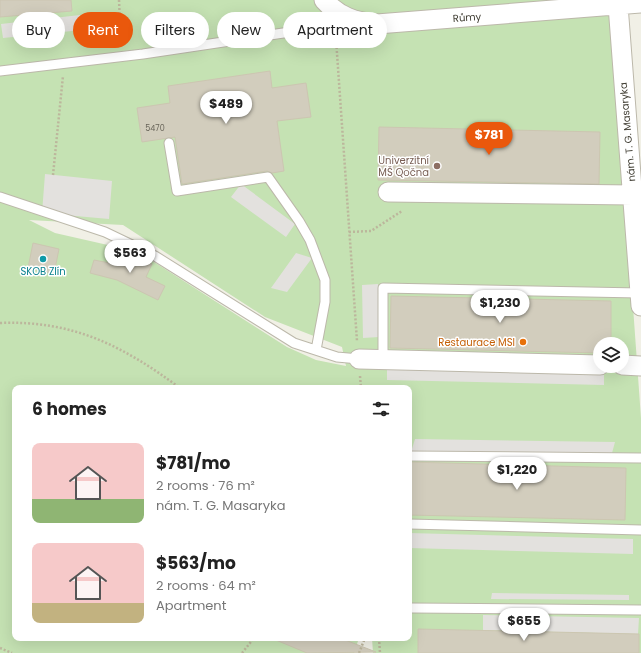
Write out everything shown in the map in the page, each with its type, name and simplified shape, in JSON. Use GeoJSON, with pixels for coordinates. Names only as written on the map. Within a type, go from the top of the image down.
{"type":"FeatureCollection","features":[{"type":"Feature","properties":{"kind":"street","name":"Růmy"},"geometry":{"type":"LineString","coordinates":[[324,0],[337,12]]}},
{"type":"Feature","properties":{"kind":"street","name":"Růmy"},"geometry":{"type":"LineString","coordinates":[[387,23],[617,3]]}},
{"type":"Feature","properties":{"kind":"street"},"geometry":{"type":"LineString","coordinates":[[617,3],[641,3]]}},
{"type":"Feature","properties":{"kind":"street","name":"nám. T. G. Masaryka"},"geometry":{"type":"LineString","coordinates":[[617,3],[640,300]]}},
{"type":"Feature","properties":{"kind":"street"},"geometry":{"type":"LineString","coordinates":[[388,192],[633,195]]}},
{"type":"Feature","properties":{"kind":"street"},"geometry":{"type":"LineString","coordinates":[[359,365],[384,360],[593,365]]}},
{"type":"Feature","properties":{"kind":"street"},"geometry":{"type":"LineString","coordinates":[[629,365],[641,366]]}},
{"type":"Feature","properties":{"kind":"lane"},"geometry":{"type":"LineString","coordinates":[[0,71],[122,56],[283,32]]}},
{"type":"Feature","properties":{"kind":"lane"},"geometry":{"type":"LineString","coordinates":[[169,143],[177,191],[268,177],[299,221],[310,240],[325,280],[325,302],[316,350]]}},
{"type":"Feature","properties":{"kind":"lane"},"geometry":{"type":"LineString","coordinates":[[0,197],[105,232],[155,256],[294,343],[359,365]]}},
{"type":"Feature","properties":{"kind":"lane"},"geometry":{"type":"LineString","coordinates":[[384,360],[383,288],[640,300]]}},
{"type":"Feature","properties":{"kind":"lane"},"geometry":{"type":"LineString","coordinates":[[412,456],[641,458]]}},
{"type":"Feature","properties":{"kind":"lane"},"geometry":{"type":"LineString","coordinates":[[412,524],[641,530]]}},
{"type":"Feature","properties":{"kind":"lane"},"geometry":{"type":"LineString","coordinates":[[412,608],[641,610]]}},
{"type":"Feature","properties":{"kind":"path"},"geometry":{"type":"LineString","coordinates":[[119,0],[122,56]]}},
{"type":"Feature","properties":{"kind":"path"},"geometry":{"type":"LineString","coordinates":[[336,48],[361,385]]}},
{"type":"Feature","properties":{"kind":"path"},"geometry":{"type":"LineString","coordinates":[[53,175],[64,63]]}},
{"type":"Feature","properties":{"kind":"path"},"geometry":{"type":"LineString","coordinates":[[349,232],[371,231],[408,207]]}},
{"type":"Feature","properties":{"kind":"path"},"geometry":{"type":"LineString","coordinates":[[0,323],[20,322],[51,326],[94,337],[132,354],[176,385]]}},
{"type":"Feature","properties":{"kind":"path"},"geometry":{"type":"LineString","coordinates":[[242,653],[252,641]]}},
{"type":"Feature","properties":{"kind":"path"},"geometry":{"type":"LineString","coordinates":[[359,653],[364,641]]}},
{"type":"Feature","properties":{"kind":"path"},"geometry":{"type":"LineString","coordinates":[[379,641],[380,653]]}},
{"type":"Feature","properties":{"kind":"path"},"geometry":{"type":"LineString","coordinates":[[0,648],[12,653]]}},
{"type":"Feature","properties":{"kind":"green space"},"geometry":{"type":"Polygon","coordinates":[[[0,0],[611,0],[641,418],[641,653],[373,653],[372,641],[412,641],[412,385],[12,385],[12,641],[358,641],[354,653],[0,653],[0,0]],[[29,220],[55,233],[121,248],[154,262],[287,347],[316,360],[346,366],[342,347],[265,317],[123,225],[29,220]]]}},
{"type":"Feature","properties":{"kind":"shaded area"},"geometry":{"type":"Polygon","coordinates":[[[73,16],[73,31],[65,32],[65,17],[73,16]]]}},
{"type":"Feature","properties":{"kind":"shaded area"},"geometry":{"type":"Polygon","coordinates":[[[12,23],[12,37],[3,38],[1,24],[12,23]]]}},
{"type":"Feature","properties":{"kind":"shaded area"},"geometry":{"type":"Polygon","coordinates":[[[45,174],[112,181],[109,219],[42,213],[45,174]]]}},
{"type":"Feature","properties":{"kind":"shaded area"},"geometry":{"type":"Polygon","coordinates":[[[241,184],[295,224],[286,237],[231,197],[241,184]]]}},
{"type":"Feature","properties":{"kind":"shaded area"},"geometry":{"type":"Polygon","coordinates":[[[296,253],[312,258],[287,292],[271,288],[296,253]]]}},
{"type":"Feature","properties":{"kind":"shaded area"},"geometry":{"type":"Polygon","coordinates":[[[378,284],[379,337],[363,338],[362,285],[378,284]]]}},
{"type":"Feature","properties":{"kind":"shaded area"},"geometry":{"type":"Polygon","coordinates":[[[387,366],[593,371],[593,373],[604,373],[604,385],[387,380],[387,366]]]}},
{"type":"Feature","properties":{"kind":"shaded area"},"geometry":{"type":"Polygon","coordinates":[[[415,439],[615,442],[612,453],[412,452],[415,439]]]}},
{"type":"Feature","properties":{"kind":"shaded area"},"geometry":{"type":"Polygon","coordinates":[[[412,533],[633,539],[633,554],[412,548],[412,533]]]}},
{"type":"Feature","properties":{"kind":"shaded area"},"geometry":{"type":"Polygon","coordinates":[[[492,593],[629,595],[629,600],[491,599],[492,593]]]}},
{"type":"Feature","properties":{"kind":"shaded area"},"geometry":{"type":"Polygon","coordinates":[[[483,615],[639,618],[638,634],[483,630],[483,615]]]}},
{"type":"Feature","properties":{"kind":"building"},"geometry":{"type":"Polygon","coordinates":[[[0,0],[71,0],[72,11],[12,12],[12,16],[0,17],[0,0]]]}},
{"type":"Feature","properties":{"kind":"building"},"geometry":{"type":"Polygon","coordinates":[[[270,71],[272,88],[306,83],[311,117],[277,121],[284,171],[272,173],[267,171],[182,184],[175,137],[142,142],[137,108],[170,103],[168,86],[270,71]]]}},
{"type":"Feature","properties":{"kind":"building"},"geometry":{"type":"Polygon","coordinates":[[[379,127],[600,132],[599,184],[378,180],[379,127]]]}},
{"type":"Feature","properties":{"kind":"building","name":"SKOB Zlín"},"geometry":{"type":"Polygon","coordinates":[[[33,243],[59,249],[54,274],[28,268],[33,243]]]}},
{"type":"Feature","properties":{"kind":"building"},"geometry":{"type":"Polygon","coordinates":[[[119,251],[152,264],[146,277],[165,286],[158,300],[117,280],[90,273],[94,260],[115,264],[119,251]]]}},
{"type":"Feature","properties":{"kind":"building"},"geometry":{"type":"Polygon","coordinates":[[[391,296],[611,301],[611,337],[593,337],[593,353],[390,348],[391,296]]]}},
{"type":"Feature","properties":{"kind":"building"},"geometry":{"type":"Polygon","coordinates":[[[412,462],[626,468],[625,520],[412,515],[412,462]]]}},
{"type":"Feature","properties":{"kind":"building"},"geometry":{"type":"Polygon","coordinates":[[[418,629],[639,634],[639,653],[418,653],[418,629]]]}},
{"type":"Feature","properties":{"kind":"building"},"geometry":{"type":"Polygon","coordinates":[[[278,641],[348,641],[376,652],[307,653],[278,641]]]}},
{"type":"Feature","properties":{"kind":"place","name":"Univerzitní MŠ Qočna"},"geometry":{"type":"Point","coordinates":[437,166]}},
{"type":"Feature","properties":{"kind":"place","name":"SKOB Zlín"},"geometry":{"type":"Point","coordinates":[43,259]}},
{"type":"Feature","properties":{"kind":"place","name":"Restaurace MSI"},"geometry":{"type":"Point","coordinates":[523,342]}}]}
